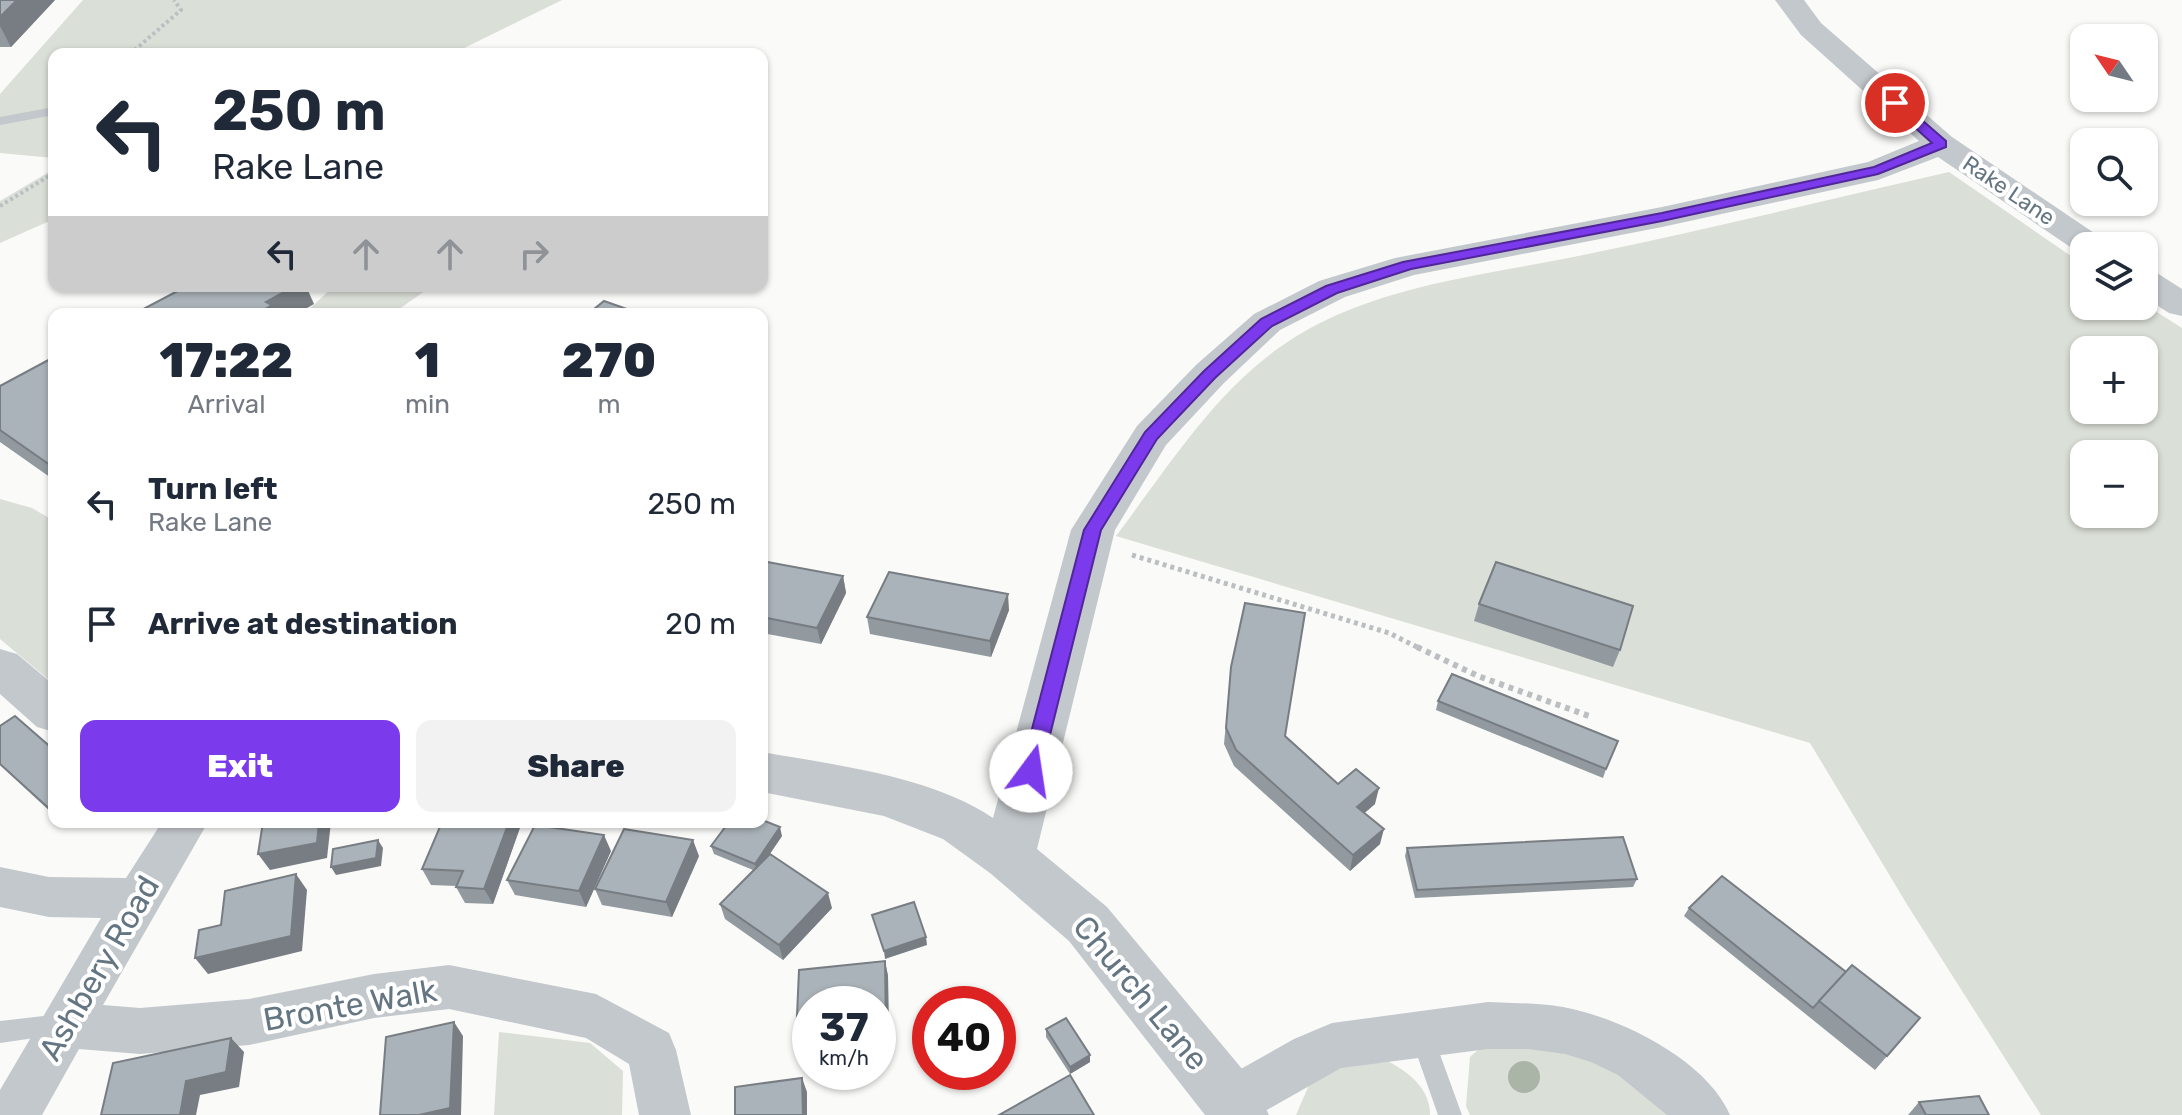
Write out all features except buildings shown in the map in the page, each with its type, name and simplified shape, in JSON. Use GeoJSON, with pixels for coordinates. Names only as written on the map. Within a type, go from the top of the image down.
{"type":"FeatureCollection","features":[{"type":"Feature","properties":{"kind":"street","name":"Rake Lane"},"geometry":{"type":"LineString","coordinates":[[1789,0],[1811,29],[1941,144],[2070,232]]}},
{"type":"Feature","properties":{"kind":"street"},"geometry":{"type":"LineString","coordinates":[[1009,857],[1093,530],[1151,436],[1200,384],[1267,322],[1332,289],[1408,266],[1662,217],[1878,170],[1941,144]]}},
{"type":"Feature","properties":{"kind":"street"},"geometry":{"type":"LineString","coordinates":[[2158,290],[2182,305]]}},
{"type":"Feature","properties":{"kind":"street"},"geometry":{"type":"LineString","coordinates":[[0,667],[48,708]]}},
{"type":"Feature","properties":{"kind":"street","name":"Church Lane"},"geometry":{"type":"LineString","coordinates":[[768,773],[888,796],[961,824],[1009,857],[1088,924],[1235,1108],[1326,1049],[1421,1033],[1516,1024],[1581,1032],[1639,1058],[1704,1115]]}},
{"type":"Feature","properties":{"kind":"street","name":"Ashbery Road"},"geometry":{"type":"LineString","coordinates":[[14,1115],[138,898],[182,828]]}},
{"type":"Feature","properties":{"kind":"street"},"geometry":{"type":"LineString","coordinates":[[0,887],[49,897],[138,898]]}},
{"type":"Feature","properties":{"kind":"street","name":"Bronte Walk"},"geometry":{"type":"LineString","coordinates":[[66,1025],[140,1031],[249,1022],[374,996],[449,987],[596,1017],[607,1023],[651,1050],[665,1115]]}},
{"type":"Feature","properties":{"kind":"lane"},"geometry":{"type":"LineString","coordinates":[[0,121],[48,112]]}},
{"type":"Feature","properties":{"kind":"lane"},"geometry":{"type":"LineString","coordinates":[[0,1032],[66,1025]]}},
{"type":"Feature","properties":{"kind":"lane"},"geometry":{"type":"LineString","coordinates":[[1421,1033],[1450,1115]]}},
{"type":"Feature","properties":{"kind":"path"},"geometry":{"type":"LineString","coordinates":[[137,48],[181,10],[174,0]]}},
{"type":"Feature","properties":{"kind":"path"},"geometry":{"type":"LineString","coordinates":[[0,206],[48,177]]}},
{"type":"Feature","properties":{"kind":"path"},"geometry":{"type":"LineString","coordinates":[[1089,542],[1389,633],[1478,676],[1589,716]]}},
{"type":"Feature","properties":{"kind":"shaded area"},"geometry":{"type":"Polygon","coordinates":[[[83,0],[562,0],[464,48],[48,48],[48,157],[0,153],[0,94],[83,0]]]}},
{"type":"Feature","properties":{"kind":"shaded area"},"geometry":{"type":"Polygon","coordinates":[[[1949,172],[2070,255],[2070,320],[2158,320],[2158,313],[2182,328],[2182,1115],[2041,1115],[1908,906],[1810,743],[1116,536],[1192,433],[1235,385],[1283,345],[1316,325],[1352,309],[1428,285],[1720,225],[1949,172]]]}},
{"type":"Feature","properties":{"kind":"shaded area"},"geometry":{"type":"Polygon","coordinates":[[[48,173],[48,222],[0,243],[0,201],[48,173]]]}},
{"type":"Feature","properties":{"kind":"shaded area"},"geometry":{"type":"Polygon","coordinates":[[[328,292],[423,292],[401,308],[310,308],[328,292]]]}},
{"type":"Feature","properties":{"kind":"shaded area"},"geometry":{"type":"Polygon","coordinates":[[[0,499],[32,508],[48,517],[48,679],[0,639],[0,499]]]}},
{"type":"Feature","properties":{"kind":"shaded area"},"geometry":{"type":"Polygon","coordinates":[[[499,1032],[590,1043],[623,1071],[622,1115],[494,1115],[499,1032]]]}},
{"type":"Feature","properties":{"kind":"shaded area"},"geometry":{"type":"Polygon","coordinates":[[[1489,1040],[1606,1057],[1678,1115],[1470,1115],[1466,1106],[1470,1057],[1489,1040]]]}},
{"type":"Feature","properties":{"kind":"shaded area"},"geometry":{"type":"Polygon","coordinates":[[[1389,1062],[1404,1071],[1423,1090],[1430,1115],[1296,1115],[1309,1085],[1341,1064],[1389,1062]]]}},
{"type":"Feature","properties":{"kind":"route"},"geometry":{"type":"LineString","coordinates":[[1031,771],[1093,530],[1151,436],[1210,374],[1267,322],[1332,289],[1408,266],[1662,217],[1878,170],[1941,144],[1895,103]]}}]}
